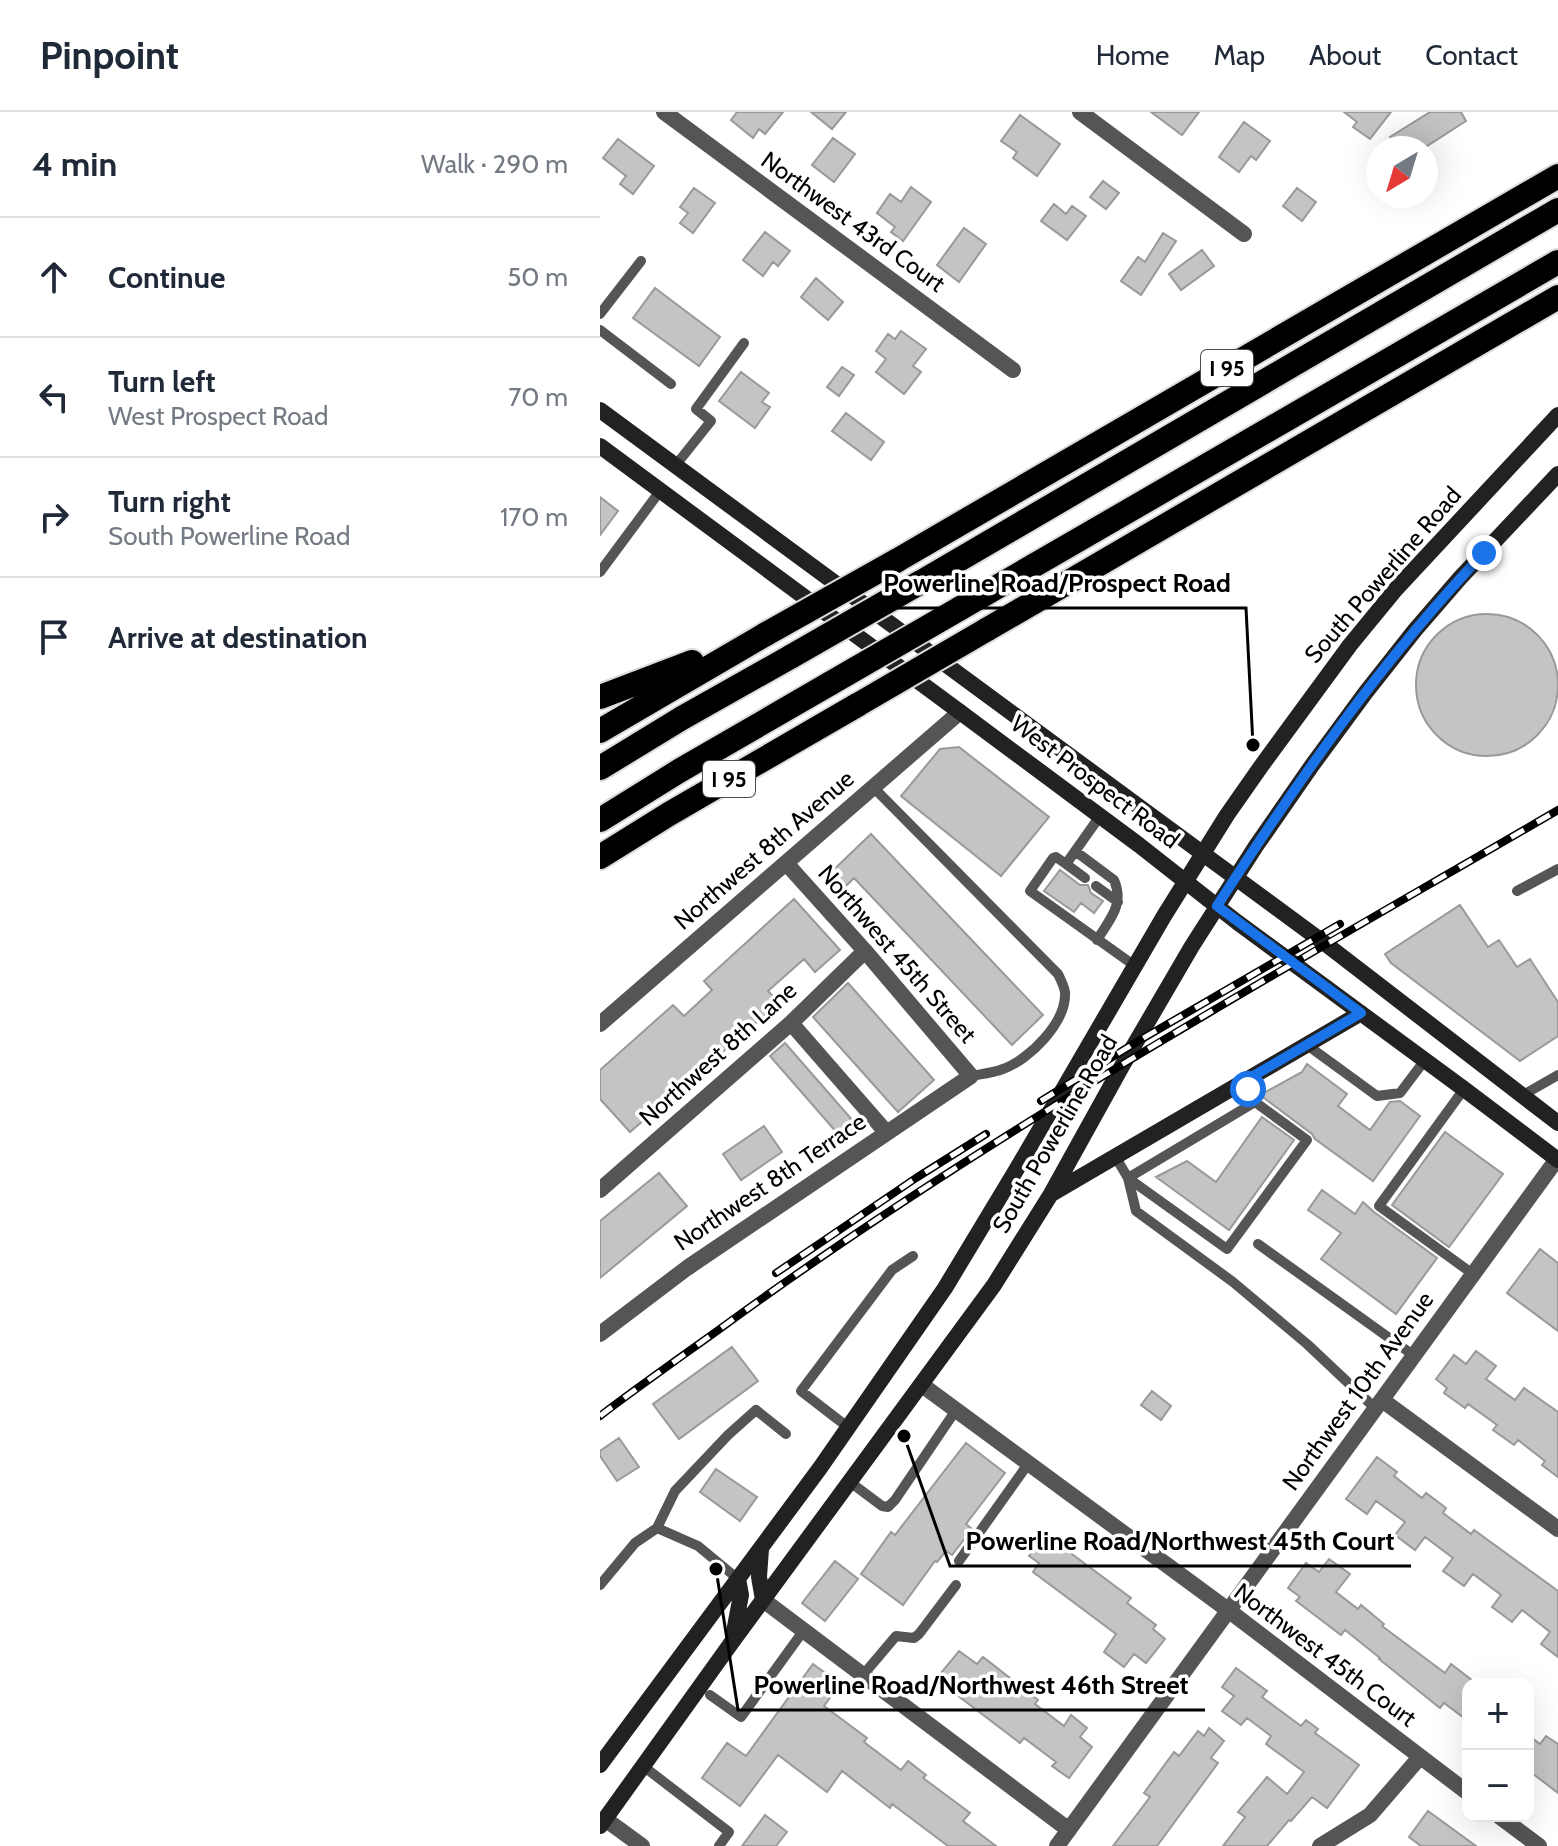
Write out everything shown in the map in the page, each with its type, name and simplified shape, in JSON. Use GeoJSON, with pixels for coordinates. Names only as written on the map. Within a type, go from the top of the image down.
{"type":"FeatureCollection","features":[{"type":"Feature","properties":{"kind":"highway","name":"I 95"},"geometry":{"type":"LineString","coordinates":[[600,731],[1558,176]]}},
{"type":"Feature","properties":{"kind":"highway"},"geometry":{"type":"LineString","coordinates":[[600,768],[1558,210]]}},
{"type":"Feature","properties":{"kind":"highway"},"geometry":{"type":"LineString","coordinates":[[600,820],[679,771],[1558,262]]}},
{"type":"Feature","properties":{"kind":"highway","name":"I 95"},"geometry":{"type":"LineString","coordinates":[[600,857],[1558,297]]}},
{"type":"Feature","properties":{"kind":"highway"},"geometry":{"type":"LineString","coordinates":[[600,697],[766,634]]}},
{"type":"Feature","properties":{"kind":"main road","name":"West Prospect Road"},"geometry":{"type":"LineString","coordinates":[[600,410],[1365,974],[1558,1123]]}},
{"type":"Feature","properties":{"kind":"main road","name":"South Powerline Road"},"geometry":{"type":"LineString","coordinates":[[600,1765],[849,1428],[922,1323],[972,1246],[1186,881],[1262,765],[1350,645],[1420,561],[1558,415]]}},
{"type":"Feature","properties":{"kind":"main road","name":"West Prospect Road"},"geometry":{"type":"LineString","coordinates":[[600,446],[1558,1160]]}},
{"type":"Feature","properties":{"kind":"main road","name":"South Powerline Road"},"geometry":{"type":"LineString","coordinates":[[602,1822],[994,1285],[1051,1194],[1150,1017],[1217,906],[1320,754],[1390,660],[1460,578],[1558,474]]}},
{"type":"Feature","properties":{"kind":"main road"},"geometry":{"type":"LineString","coordinates":[[1051,1194],[1361,1013]]}},
{"type":"Feature","properties":{"kind":"main road"},"geometry":{"type":"LineString","coordinates":[[761,1547],[759,1577],[763,1600]]}},
{"type":"Feature","properties":{"kind":"main road"},"geometry":{"type":"LineString","coordinates":[[732,1642],[741,1595],[738,1579]]}},
{"type":"Feature","properties":{"kind":"street","name":"Northwest 43rd Court"},"geometry":{"type":"LineString","coordinates":[[664,112],[1013,370]]}},
{"type":"Feature","properties":{"kind":"street"},"geometry":{"type":"LineString","coordinates":[[1080,112],[1244,234]]}},
{"type":"Feature","properties":{"kind":"street","name":"Northwest 8th Avenue"},"geometry":{"type":"LineString","coordinates":[[600,1024],[960,712]]}},
{"type":"Feature","properties":{"kind":"street","name":"Northwest 45th Street"},"geometry":{"type":"LineString","coordinates":[[786,863],[971,1076]]}},
{"type":"Feature","properties":{"kind":"street","name":"Northwest 8th Lane"},"geometry":{"type":"LineString","coordinates":[[600,1190],[791,1023],[865,951]]}},
{"type":"Feature","properties":{"kind":"street"},"geometry":{"type":"LineString","coordinates":[[791,1023],[886,1132]]}},
{"type":"Feature","properties":{"kind":"street","name":"Northwest 8th Terrace"},"geometry":{"type":"LineString","coordinates":[[602,1329],[971,1076]]}},
{"type":"Feature","properties":{"kind":"street","name":"Northwest 10th Avenue"},"geometry":{"type":"LineString","coordinates":[[1057,1846],[1558,1160]]}},
{"type":"Feature","properties":{"kind":"street","name":"Northwest 45th Court"},"geometry":{"type":"LineString","coordinates":[[922,1385],[1228,1610],[1462,1788]]}},
{"type":"Feature","properties":{"kind":"street"},"geometry":{"type":"LineString","coordinates":[[1379,1405],[1558,1529]]}},
{"type":"Feature","properties":{"kind":"street"},"geometry":{"type":"LineString","coordinates":[[763,1600],[1069,1830]]}},
{"type":"Feature","properties":{"kind":"street"},"geometry":{"type":"LineString","coordinates":[[1320,1846],[1370,1815],[1420,1757]]}},
{"type":"Feature","properties":{"kind":"street"},"geometry":{"type":"LineString","coordinates":[[602,1822],[642,1846]]}},
{"type":"Feature","properties":{"kind":"street"},"geometry":{"type":"LineString","coordinates":[[1507,1822],[1539,1846]]}},
{"type":"Feature","properties":{"kind":"lane"},"geometry":{"type":"LineString","coordinates":[[600,314],[641,261]]}},
{"type":"Feature","properties":{"kind":"lane"},"geometry":{"type":"LineString","coordinates":[[600,330],[671,384]]}},
{"type":"Feature","properties":{"kind":"lane"},"geometry":{"type":"LineString","coordinates":[[675,466],[711,421],[696,409],[744,343]]}},
{"type":"Feature","properties":{"kind":"lane"},"geometry":{"type":"LineString","coordinates":[[600,572],[660,491]]}},
{"type":"Feature","properties":{"kind":"lane"},"geometry":{"type":"LineString","coordinates":[[873,787],[1058,974],[1063,985],[1065,996],[1060,1015],[1033,1050],[1004,1069],[971,1076]]}},
{"type":"Feature","properties":{"kind":"lane"},"geometry":{"type":"LineString","coordinates":[[1066,864],[1100,816]]}},
{"type":"Feature","properties":{"kind":"lane"},"geometry":{"type":"LineString","coordinates":[[1075,851],[1114,880],[1117,887],[1118,906],[1097,940]]}},
{"type":"Feature","properties":{"kind":"lane"},"geometry":{"type":"LineString","coordinates":[[1085,878],[1056,857],[1030,891],[1135,966]]}},
{"type":"Feature","properties":{"kind":"lane"},"geometry":{"type":"LineString","coordinates":[[1517,891],[1558,869]]}},
{"type":"Feature","properties":{"kind":"lane"},"geometry":{"type":"LineString","coordinates":[[1096,886],[1118,902]]}},
{"type":"Feature","properties":{"kind":"lane"},"geometry":{"type":"LineString","coordinates":[[1307,1045],[1377,1096],[1400,1093],[1425,1060]]}},
{"type":"Feature","properties":{"kind":"lane"},"geometry":{"type":"LineString","coordinates":[[1523,1095],[1558,1075]]}},
{"type":"Feature","properties":{"kind":"lane"},"geometry":{"type":"LineString","coordinates":[[1128,1178],[1227,1249],[1307,1140],[1255,1102],[1243,1082]]}},
{"type":"Feature","properties":{"kind":"lane"},"geometry":{"type":"LineString","coordinates":[[1464,1089],[1379,1206],[1473,1274]]}},
{"type":"Feature","properties":{"kind":"lane"},"geometry":{"type":"LineString","coordinates":[[1128,1178],[1255,1102]]}},
{"type":"Feature","properties":{"kind":"lane"},"geometry":{"type":"LineString","coordinates":[[1115,1156],[1128,1178],[1136,1211],[1233,1282],[1379,1405]]}},
{"type":"Feature","properties":{"kind":"lane"},"geometry":{"type":"LineString","coordinates":[[1258,1244],[1413,1355]]}},
{"type":"Feature","properties":{"kind":"lane"},"geometry":{"type":"LineString","coordinates":[[849,1428],[801,1391],[892,1270],[913,1256]]}},
{"type":"Feature","properties":{"kind":"lane"},"geometry":{"type":"LineString","coordinates":[[600,1585],[635,1543],[657,1528],[675,1491],[756,1410],[786,1434]]}},
{"type":"Feature","properties":{"kind":"lane"},"geometry":{"type":"LineString","coordinates":[[850,1482],[882,1506],[888,1507],[956,1410]]}},
{"type":"Feature","properties":{"kind":"lane"},"geometry":{"type":"LineString","coordinates":[[959,1561],[1028,1464]]}},
{"type":"Feature","properties":{"kind":"lane"},"geometry":{"type":"LineString","coordinates":[[657,1528],[698,1546],[738,1579]]}},
{"type":"Feature","properties":{"kind":"lane"},"geometry":{"type":"LineString","coordinates":[[863,1675],[896,1636],[914,1638],[919,1634],[956,1585]]}},
{"type":"Feature","properties":{"kind":"lane"},"geometry":{"type":"LineString","coordinates":[[710,1695],[741,1717],[804,1630]]}},
{"type":"Feature","properties":{"kind":"lane"},"geometry":{"type":"LineString","coordinates":[[643,1766],[729,1832],[719,1846]]}},
{"type":"Feature","properties":{"kind":"building"},"geometry":{"type":"Polygon","coordinates":[[[737,112],[783,112],[765,134],[759,129],[753,138],[731,120],[737,112]]]}},
{"type":"Feature","properties":{"kind":"building"},"geometry":{"type":"Polygon","coordinates":[[[811,112],[846,112],[832,129],[811,112]]]}},
{"type":"Feature","properties":{"kind":"building"},"geometry":{"type":"Polygon","coordinates":[[[1151,112],[1199,112],[1182,135],[1151,112]]]}},
{"type":"Feature","properties":{"kind":"building"},"geometry":{"type":"Polygon","coordinates":[[[1344,112],[1391,112],[1372,136],[1366,136],[1353,127],[1357,122],[1344,112]]]}},
{"type":"Feature","properties":{"kind":"building"},"geometry":{"type":"Polygon","coordinates":[[[1430,112],[1461,112],[1466,121],[1438,139],[1438,136],[1392,136],[1430,112]]]}},
{"type":"Feature","properties":{"kind":"building"},"geometry":{"type":"Polygon","coordinates":[[[1020,115],[1060,144],[1037,176],[1013,158],[1017,152],[1001,141],[1020,115]]]}},
{"type":"Feature","properties":{"kind":"building"},"geometry":{"type":"Polygon","coordinates":[[[1244,122],[1270,141],[1256,160],[1251,156],[1239,172],[1219,157],[1244,122]]]}},
{"type":"Feature","properties":{"kind":"building"},"geometry":{"type":"Polygon","coordinates":[[[833,138],[855,154],[834,182],[812,165],[833,138]]]}},
{"type":"Feature","properties":{"kind":"building"},"geometry":{"type":"Polygon","coordinates":[[[618,139],[654,166],[633,194],[620,184],[626,176],[603,158],[618,139]]]}},
{"type":"Feature","properties":{"kind":"building"},"geometry":{"type":"Polygon","coordinates":[[[1103,181],[1119,193],[1106,209],[1090,197],[1103,181]]]}},
{"type":"Feature","properties":{"kind":"building"},"geometry":{"type":"Polygon","coordinates":[[[911,187],[931,202],[903,241],[891,232],[895,227],[877,213],[890,194],[901,202],[911,187]]]}},
{"type":"Feature","properties":{"kind":"building"},"geometry":{"type":"Polygon","coordinates":[[[694,188],[715,203],[693,233],[680,223],[688,213],[680,207],[694,188]]]}},
{"type":"Feature","properties":{"kind":"building"},"geometry":{"type":"Polygon","coordinates":[[[1297,188],[1316,202],[1302,221],[1283,206],[1297,188]]]}},
{"type":"Feature","properties":{"kind":"building"},"geometry":{"type":"Polygon","coordinates":[[[1054,204],[1066,214],[1072,206],[1086,216],[1067,240],[1041,221],[1054,204]]]}},
{"type":"Feature","properties":{"kind":"building"},"geometry":{"type":"Polygon","coordinates":[[[964,228],[986,244],[959,282],[937,265],[964,228]]]}},
{"type":"Feature","properties":{"kind":"building"},"geometry":{"type":"Polygon","coordinates":[[[765,232],[790,251],[778,266],[773,262],[763,276],[743,260],[765,232]]]}},
{"type":"Feature","properties":{"kind":"building"},"geometry":{"type":"Polygon","coordinates":[[[1163,233],[1176,241],[1141,295],[1121,281],[1138,257],[1145,262],[1163,233]]]}},
{"type":"Feature","properties":{"kind":"building"},"geometry":{"type":"Polygon","coordinates":[[[1202,250],[1214,266],[1181,290],[1169,274],[1202,250]]]}},
{"type":"Feature","properties":{"kind":"building"},"geometry":{"type":"Polygon","coordinates":[[[816,278],[843,302],[828,320],[801,297],[816,278]]]}},
{"type":"Feature","properties":{"kind":"building"},"geometry":{"type":"Polygon","coordinates":[[[655,288],[720,337],[699,366],[633,318],[655,288]]]}},
{"type":"Feature","properties":{"kind":"building"},"geometry":{"type":"Polygon","coordinates":[[[901,331],[926,349],[913,366],[921,372],[904,394],[876,372],[886,359],[876,351],[888,334],[895,339],[901,331]]]}},
{"type":"Feature","properties":{"kind":"building"},"geometry":{"type":"Polygon","coordinates":[[[842,367],[854,375],[839,396],[827,387],[842,367]]]}},
{"type":"Feature","properties":{"kind":"building"},"geometry":{"type":"Polygon","coordinates":[[[741,372],[769,393],[762,402],[770,407],[755,428],[719,401],[741,372]]]}},
{"type":"Feature","properties":{"kind":"building"},"geometry":{"type":"Polygon","coordinates":[[[846,413],[884,442],[871,460],[832,431],[846,413]]]}},
{"type":"Feature","properties":{"kind":"building"},"geometry":{"type":"Polygon","coordinates":[[[600,497],[618,511],[600,535],[600,497]]]}},
{"type":"Feature","properties":{"kind":"building"},"geometry":{"type":"Polygon","coordinates":[[[1487,614],[1514,619],[1537,635],[1553,658],[1558,685],[1553,712],[1537,735],[1514,751],[1487,756],[1460,751],[1437,735],[1421,712],[1416,685],[1421,658],[1437,635],[1460,619],[1487,614]]]}},
{"type":"Feature","properties":{"kind":"building"},"geometry":{"type":"Polygon","coordinates":[[[959,747],[1049,817],[1001,876],[901,796],[940,749],[959,747]]]}},
{"type":"Feature","properties":{"kind":"building"},"geometry":{"type":"Polygon","coordinates":[[[871,834],[1043,1015],[1012,1045],[854,878],[841,891],[827,876],[871,834]]]}},
{"type":"Feature","properties":{"kind":"building"},"geometry":{"type":"Polygon","coordinates":[[[1060,870],[1080,885],[1088,885],[1091,893],[1103,901],[1094,913],[1081,903],[1074,912],[1044,891],[1060,870]]]}},
{"type":"Feature","properties":{"kind":"building"},"geometry":{"type":"Polygon","coordinates":[[[794,899],[840,950],[815,972],[804,959],[768,991],[779,1003],[630,1132],[600,1099],[600,1070],[673,1005],[684,1016],[712,990],[704,981],[794,899]]]}},
{"type":"Feature","properties":{"kind":"building"},"geometry":{"type":"Polygon","coordinates":[[[1460,905],[1488,947],[1499,940],[1517,967],[1530,959],[1558,1002],[1558,1036],[1520,1061],[1391,963],[1385,954],[1460,905]]]}},
{"type":"Feature","properties":{"kind":"building"},"geometry":{"type":"Polygon","coordinates":[[[848,983],[934,1080],[898,1112],[813,1017],[848,983]]]}},
{"type":"Feature","properties":{"kind":"building"},"geometry":{"type":"Polygon","coordinates":[[[785,1043],[860,1129],[845,1142],[770,1056],[785,1043]]]}},
{"type":"Feature","properties":{"kind":"building"},"geometry":{"type":"Polygon","coordinates":[[[1307,1064],[1347,1094],[1338,1106],[1370,1130],[1390,1102],[1400,1101],[1420,1116],[1373,1181],[1260,1095],[1302,1072],[1307,1064]]]}},
{"type":"Feature","properties":{"kind":"building"},"geometry":{"type":"Polygon","coordinates":[[[1262,1117],[1294,1140],[1229,1230],[1156,1177],[1187,1161],[1216,1182],[1262,1117]]]}},
{"type":"Feature","properties":{"kind":"building"},"geometry":{"type":"Polygon","coordinates":[[[764,1126],[782,1152],[741,1180],[723,1154],[764,1126]]]}},
{"type":"Feature","properties":{"kind":"building"},"geometry":{"type":"Polygon","coordinates":[[[1445,1132],[1503,1174],[1449,1247],[1392,1205],[1445,1132]]]}},
{"type":"Feature","properties":{"kind":"building"},"geometry":{"type":"Polygon","coordinates":[[[659,1173],[687,1206],[600,1278],[600,1221],[659,1173]]]}},
{"type":"Feature","properties":{"kind":"building"},"geometry":{"type":"Polygon","coordinates":[[[1322,1190],[1355,1214],[1363,1202],[1437,1258],[1396,1314],[1321,1259],[1341,1233],[1308,1210],[1322,1190]]]}},
{"type":"Feature","properties":{"kind":"building"},"geometry":{"type":"Polygon","coordinates":[[[1540,1249],[1558,1263],[1558,1331],[1507,1293],[1540,1249]]]}},
{"type":"Feature","properties":{"kind":"building"},"geometry":{"type":"Polygon","coordinates":[[[732,1347],[758,1381],[679,1439],[653,1404],[732,1347]]]}},
{"type":"Feature","properties":{"kind":"building"},"geometry":{"type":"Polygon","coordinates":[[[1476,1351],[1496,1366],[1486,1379],[1515,1400],[1524,1388],[1558,1412],[1558,1477],[1542,1465],[1545,1461],[1518,1440],[1514,1445],[1493,1430],[1497,1425],[1468,1404],[1465,1408],[1444,1393],[1447,1388],[1436,1379],[1454,1355],[1466,1364],[1476,1351]]]}},
{"type":"Feature","properties":{"kind":"building"},"geometry":{"type":"Polygon","coordinates":[[[1152,1391],[1171,1406],[1161,1420],[1141,1405],[1152,1391]]]}},
{"type":"Feature","properties":{"kind":"building"},"geometry":{"type":"Polygon","coordinates":[[[619,1438],[639,1467],[617,1481],[600,1456],[600,1451],[619,1438]]]}},
{"type":"Feature","properties":{"kind":"building"},"geometry":{"type":"Polygon","coordinates":[[[966,1443],[1005,1473],[966,1524],[972,1529],[952,1555],[946,1551],[935,1561],[903,1605],[861,1574],[891,1532],[895,1535],[966,1443]]]}},
{"type":"Feature","properties":{"kind":"building"},"geometry":{"type":"Polygon","coordinates":[[[1377,1457],[1397,1472],[1394,1476],[1422,1498],[1426,1493],[1446,1508],[1443,1513],[1471,1534],[1474,1530],[1558,1591],[1558,1657],[1541,1644],[1550,1632],[1522,1610],[1512,1622],[1492,1607],[1501,1595],[1473,1574],[1464,1586],[1443,1571],[1453,1558],[1425,1537],[1415,1550],[1395,1535],[1405,1522],[1376,1501],[1367,1514],[1346,1499],[1377,1457]]]}},
{"type":"Feature","properties":{"kind":"building"},"geometry":{"type":"Polygon","coordinates":[[[716,1469],[757,1497],[740,1521],[700,1492],[716,1469]]]}},
{"type":"Feature","properties":{"kind":"building"},"geometry":{"type":"Polygon","coordinates":[[[1045,1534],[1131,1598],[1127,1603],[1156,1625],[1153,1629],[1165,1639],[1146,1663],[1134,1654],[1124,1667],[1104,1652],[1116,1634],[1033,1572],[1039,1563],[1029,1556],[1045,1534]]]}},
{"type":"Feature","properties":{"kind":"building"},"geometry":{"type":"Polygon","coordinates":[[[1329,1559],[1350,1574],[1336,1592],[1358,1609],[1361,1605],[1384,1624],[1382,1626],[1445,1673],[1451,1664],[1469,1678],[1462,1678],[1462,1716],[1444,1703],[1440,1708],[1345,1630],[1341,1635],[1296,1601],[1300,1597],[1288,1588],[1306,1563],[1319,1572],[1329,1559]]]}},
{"type":"Feature","properties":{"kind":"building"},"geometry":{"type":"Polygon","coordinates":[[[835,1561],[858,1579],[825,1621],[802,1603],[835,1561]]]}},
{"type":"Feature","properties":{"kind":"building"},"geometry":{"type":"Polygon","coordinates":[[[959,1651],[977,1664],[983,1657],[1038,1700],[1035,1704],[1064,1726],[1071,1715],[1087,1728],[1080,1737],[1092,1747],[1069,1778],[1052,1766],[1056,1762],[1024,1738],[1020,1743],[936,1679],[959,1651]]]}},
{"type":"Feature","properties":{"kind":"building"},"geometry":{"type":"Polygon","coordinates":[[[813,1664],[840,1684],[824,1706],[867,1738],[864,1742],[901,1770],[908,1761],[926,1775],[923,1778],[970,1813],[963,1821],[996,1846],[948,1846],[892,1804],[890,1808],[842,1771],[827,1792],[778,1755],[740,1806],[702,1778],[727,1743],[746,1756],[813,1664]]]}},
{"type":"Feature","properties":{"kind":"building"},"geometry":{"type":"Polygon","coordinates":[[[1236,1668],[1267,1691],[1262,1697],[1301,1726],[1306,1720],[1318,1729],[1315,1733],[1359,1765],[1327,1808],[1312,1797],[1267,1846],[1223,1846],[1245,1817],[1238,1812],[1267,1777],[1287,1794],[1304,1772],[1266,1744],[1271,1736],[1247,1718],[1241,1725],[1222,1711],[1234,1696],[1222,1687],[1236,1668]]]}},
{"type":"Feature","properties":{"kind":"building"},"geometry":{"type":"Polygon","coordinates":[[[1209,1728],[1224,1741],[1211,1758],[1218,1763],[1157,1846],[1113,1846],[1150,1797],[1144,1793],[1174,1752],[1179,1756],[1198,1731],[1204,1736],[1209,1728]]]}},
{"type":"Feature","properties":{"kind":"building"},"geometry":{"type":"Polygon","coordinates":[[[1546,1736],[1558,1744],[1558,1793],[1534,1775],[1534,1740],[1540,1744],[1546,1736]]]}},
{"type":"Feature","properties":{"kind":"building"},"geometry":{"type":"Polygon","coordinates":[[[1428,1811],[1476,1846],[1421,1846],[1409,1837],[1428,1811]]]}},
{"type":"Feature","properties":{"kind":"building"},"geometry":{"type":"Polygon","coordinates":[[[765,1815],[787,1832],[776,1846],[742,1846],[765,1815]]]}},
{"type":"Feature","properties":{"kind":"railway"},"geometry":{"type":"LineString","coordinates":[[600,1416],[818,1259],[1025,1124],[1237,996],[1558,810]]}},
{"type":"Feature","properties":{"kind":"railway"},"geometry":{"type":"LineString","coordinates":[[1041,1101],[1340,924]]}},
{"type":"Feature","properties":{"kind":"railway"},"geometry":{"type":"LineString","coordinates":[[776,1273],[986,1134]]}},
{"type":"Feature","properties":{"kind":"place","name":"Powerline Road/Prospect Road"},"geometry":{"type":"Point","coordinates":[1253,745]}},
{"type":"Feature","properties":{"kind":"place","name":"Powerline Road/Northwest 45th Court"},"geometry":{"type":"Point","coordinates":[904,1436]}},
{"type":"Feature","properties":{"kind":"place","name":"Powerline Road/Northwest 46th Street"},"geometry":{"type":"Point","coordinates":[716,1569]}},
{"type":"Feature","properties":{"kind":"route"},"geometry":{"type":"LineString","coordinates":[[1248,1089],[1243,1082],[1361,1013],[1217,906],[1366,692],[1415,630],[1484,553]]}}]}
